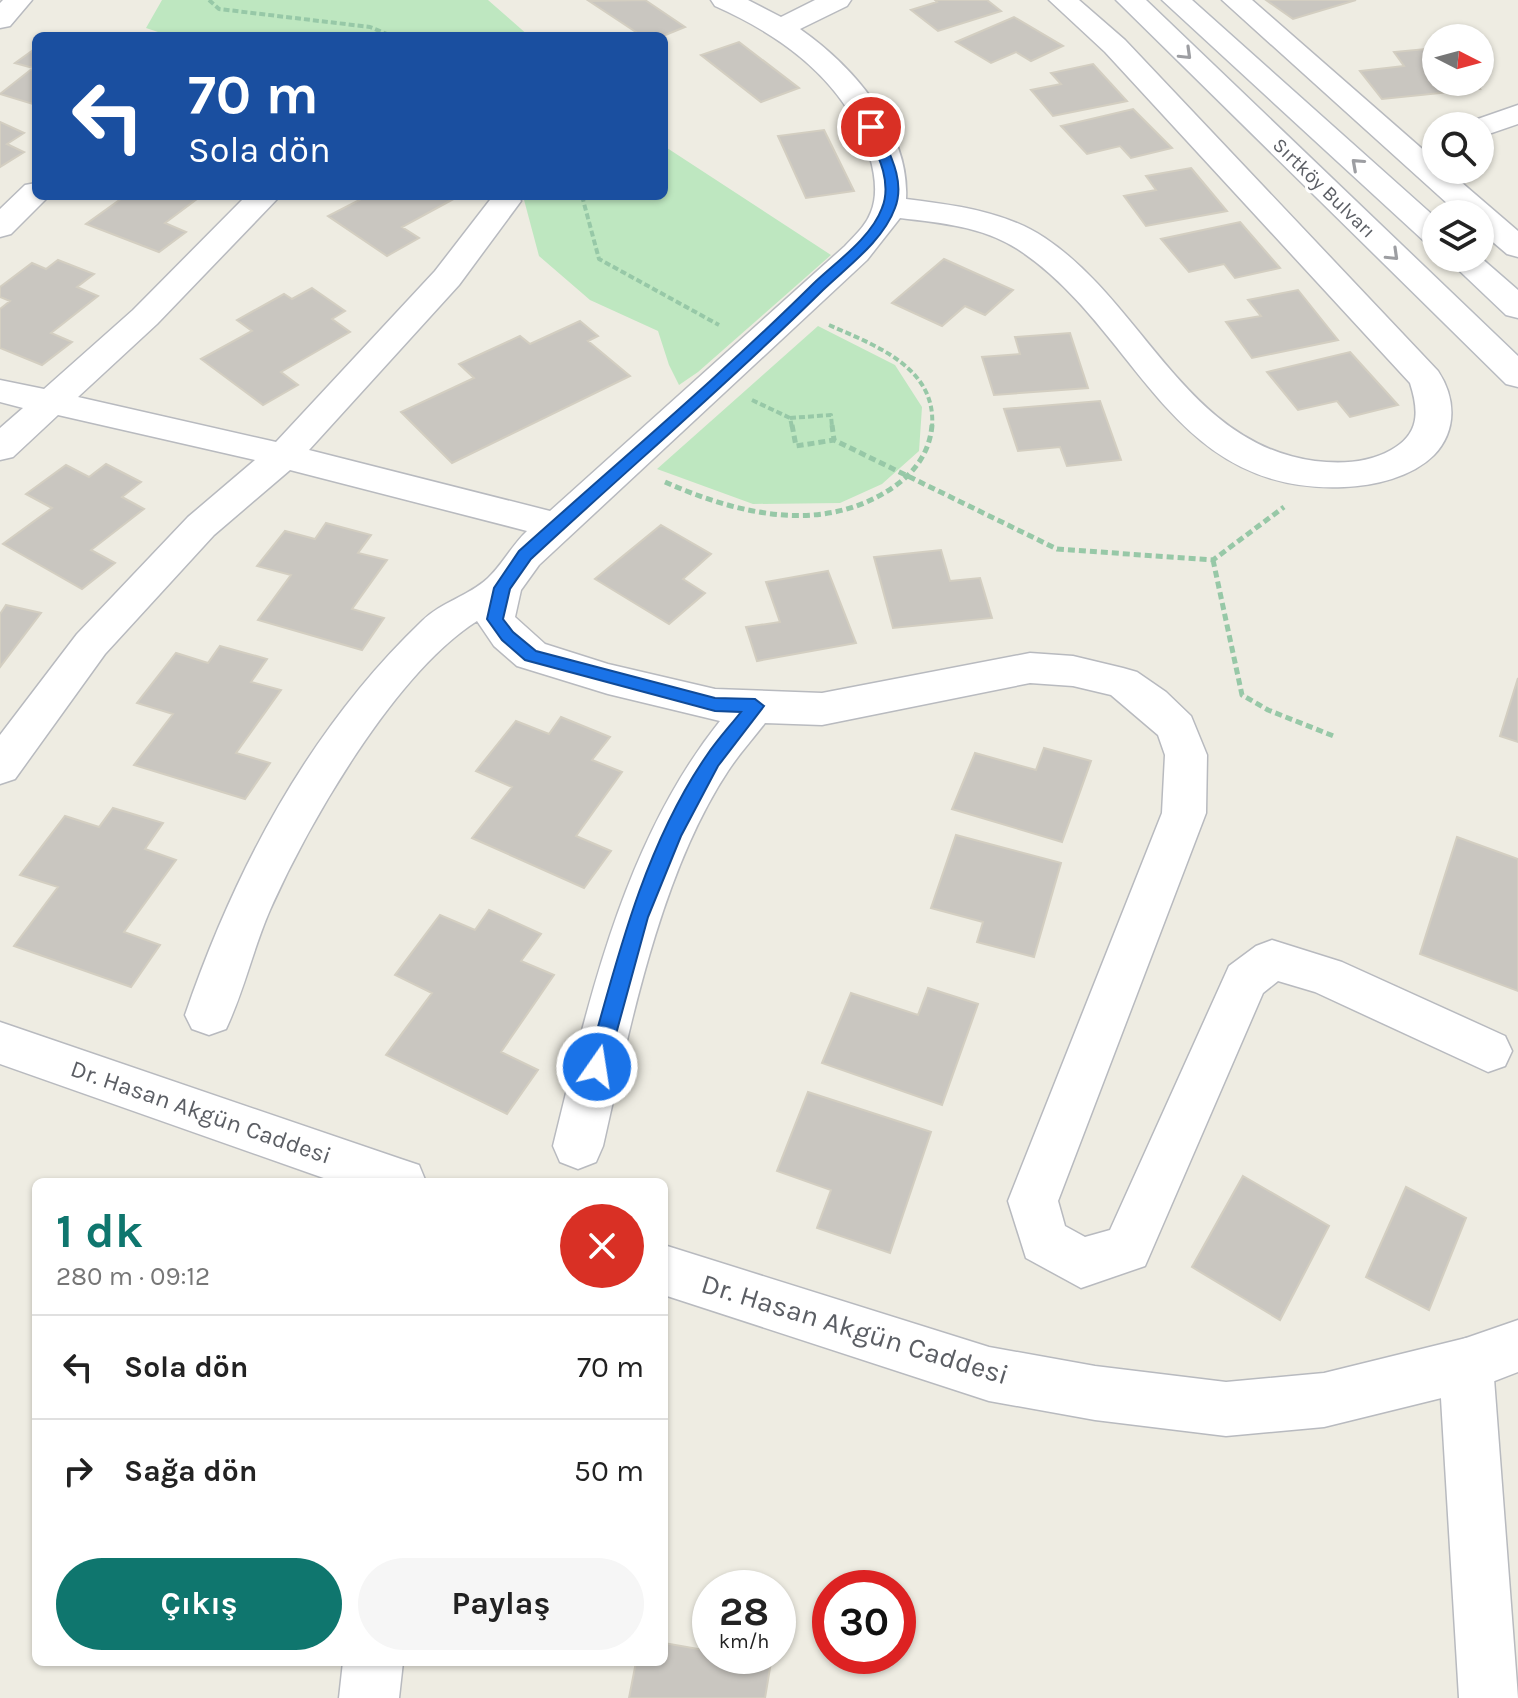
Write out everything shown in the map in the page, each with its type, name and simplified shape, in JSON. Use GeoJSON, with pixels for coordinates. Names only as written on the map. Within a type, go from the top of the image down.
{"type":"FeatureCollection","features":[{"type":"Feature","properties":{"kind":"street"},"geometry":{"type":"LineString","coordinates":[[0,20],[18,0]]}},
{"type":"Feature","properties":{"kind":"street"},"geometry":{"type":"LineString","coordinates":[[725,0],[781,28],[830,68],[864,112],[889,167],[892,190],[890,207],[878,229],[856,253],[525,555],[502,588],[495,619],[508,636],[531,655],[715,705],[822,709],[1030,668],[1073,671],[1123,683],[1151,703],[1176,727],[1186,755],[1184,813],[1033,1201],[1044,1241],[1081,1263],[1127,1249],[1245,980],[1272,960],[1326,976],[1488,1051]]}},
{"type":"Feature","properties":{"kind":"street"},"geometry":{"type":"LineString","coordinates":[[781,28],[837,0]]}},
{"type":"Feature","properties":{"kind":"street"},"geometry":{"type":"LineString","coordinates":[[890,207],[970,218],[1001,228],[1033,244],[1072,274],[1142,361],[1213,437],[1272,468],[1304,475],[1371,473],[1415,452],[1430,436],[1436,409],[1426,379],[1115,46],[1063,0]]}},
{"type":"Feature","properties":{"kind":"street","name":"Sırtköy Bulvarı"},"geometry":{"type":"LineString","coordinates":[[1130,0],[1518,376]]}},
{"type":"Feature","properties":{"kind":"street","name":"Sırtköy Bulvarı"},"geometry":{"type":"LineString","coordinates":[[1176,0],[1422,222]]}},
{"type":"Feature","properties":{"kind":"street"},"geometry":{"type":"LineString","coordinates":[[1236,0],[1461,200]]}},
{"type":"Feature","properties":{"kind":"street"},"geometry":{"type":"LineString","coordinates":[[1494,123],[1518,114]]}},
{"type":"Feature","properties":{"kind":"street"},"geometry":{"type":"LineString","coordinates":[[1406,153],[1422,148]]}},
{"type":"Feature","properties":{"kind":"street"},"geometry":{"type":"LineString","coordinates":[[0,227],[32,196]]}},
{"type":"Feature","properties":{"kind":"street"},"geometry":{"type":"LineString","coordinates":[[0,448],[145,317],[260,200]]}},
{"type":"Feature","properties":{"kind":"street"},"geometry":{"type":"LineString","coordinates":[[0,767],[91,644],[201,526],[283,456],[447,278],[505,201]]}},
{"type":"Feature","properties":{"kind":"street"},"geometry":{"type":"LineString","coordinates":[[1494,227],[1518,247]]}},
{"type":"Feature","properties":{"kind":"street"},"geometry":{"type":"LineString","coordinates":[[1478,272],[1518,308]]}},
{"type":"Feature","properties":{"kind":"street"},"geometry":{"type":"LineString","coordinates":[[0,391],[283,456],[557,526]]}},
{"type":"Feature","properties":{"kind":"street"},"geometry":{"type":"LineString","coordinates":[[209,1015],[223,968],[280,839],[364,713],[437,629],[502,588]]}},
{"type":"Feature","properties":{"kind":"street"},"geometry":{"type":"LineString","coordinates":[[578,1146],[609,1015],[639,917],[672,836],[712,761],[755,706]]}},
{"type":"Feature","properties":{"kind":"street","name":"Dr. Hasan Akgün Caddesi"},"geometry":{"type":"LineString","coordinates":[[0,1043],[389,1178]]}},
{"type":"Feature","properties":{"kind":"street","name":"Dr. Hasan Akgün Caddesi"},"geometry":{"type":"LineString","coordinates":[[668,1271],[989,1374],[1110,1395],[1226,1409],[1324,1400],[1466,1365],[1518,1346]]}},
{"type":"Feature","properties":{"kind":"street"},"geometry":{"type":"LineString","coordinates":[[1466,1365],[1489,1698]]}},
{"type":"Feature","properties":{"kind":"street"},"geometry":{"type":"LineString","coordinates":[[369,1698],[373,1666]]}},
{"type":"Feature","properties":{"kind":"path"},"geometry":{"type":"LineString","coordinates":[[209,0],[219,9],[370,27],[382,32]]}},
{"type":"Feature","properties":{"kind":"path"},"geometry":{"type":"LineString","coordinates":[[583,200],[599,259],[756,345]]}},
{"type":"Feature","properties":{"kind":"path"},"geometry":{"type":"LineString","coordinates":[[626,462],[694,496],[739,511],[791,515],[832,513],[877,498],[907,477],[926,457],[934,436],[932,401],[910,369],[871,343],[796,309]]}},
{"type":"Feature","properties":{"kind":"path"},"geometry":{"type":"LineString","coordinates":[[715,382],[790,418],[831,415],[834,440]]}},
{"type":"Feature","properties":{"kind":"path"},"geometry":{"type":"LineString","coordinates":[[790,418],[796,446],[834,440],[1057,549],[1213,560],[1299,495],[1304,475]]}},
{"type":"Feature","properties":{"kind":"path"},"geometry":{"type":"LineString","coordinates":[[1213,560],[1242,695],[1268,710],[1336,737]]}},
{"type":"Feature","properties":{"kind":"green space"},"geometry":{"type":"Polygon","coordinates":[[[162,0],[488,0],[524,32],[158,32],[146,28],[162,0]]]}},
{"type":"Feature","properties":{"kind":"green space"},"geometry":{"type":"Polygon","coordinates":[[[668,149],[831,255],[698,372],[679,385],[658,331],[590,300],[539,256],[524,200],[668,200],[668,149]]]}},
{"type":"Feature","properties":{"kind":"green space"},"geometry":{"type":"Polygon","coordinates":[[[818,326],[895,365],[922,407],[919,451],[882,484],[840,503],[753,504],[657,469],[818,326]]]}},
{"type":"Feature","properties":{"kind":"building"},"geometry":{"type":"Polygon","coordinates":[[[645,0],[685,27],[668,34],[636,32],[589,1],[645,0]]]}},
{"type":"Feature","properties":{"kind":"building"},"geometry":{"type":"Polygon","coordinates":[[[935,0],[987,0],[1001,11],[938,31],[911,10],[937,2],[935,0]]]}},
{"type":"Feature","properties":{"kind":"building"},"geometry":{"type":"Polygon","coordinates":[[[1266,0],[1356,0],[1293,19],[1266,0]]]}},
{"type":"Feature","properties":{"kind":"building"},"geometry":{"type":"Polygon","coordinates":[[[1014,17],[1063,46],[1031,61],[1016,52],[991,63],[956,42],[1014,17]]]}},
{"type":"Feature","properties":{"kind":"building"},"geometry":{"type":"Polygon","coordinates":[[[739,42],[799,88],[761,102],[701,55],[739,42]]]}},
{"type":"Feature","properties":{"kind":"building"},"geometry":{"type":"Polygon","coordinates":[[[1422,49],[1422,95],[1382,99],[1360,71],[1404,66],[1394,52],[1422,49]]]}},
{"type":"Feature","properties":{"kind":"building"},"geometry":{"type":"Polygon","coordinates":[[[32,51],[32,68],[15,63],[32,51]]]}},
{"type":"Feature","properties":{"kind":"building"},"geometry":{"type":"Polygon","coordinates":[[[1093,64],[1127,101],[1053,116],[1031,90],[1061,84],[1051,73],[1093,64]]]}},
{"type":"Feature","properties":{"kind":"building"},"geometry":{"type":"Polygon","coordinates":[[[32,69],[32,104],[0,94],[32,69]]]}},
{"type":"Feature","properties":{"kind":"building"},"geometry":{"type":"Polygon","coordinates":[[[1133,109],[1172,148],[1131,158],[1120,146],[1087,154],[1061,126],[1133,109]]]}},
{"type":"Feature","properties":{"kind":"building"},"geometry":{"type":"Polygon","coordinates":[[[0,122],[24,133],[7,144],[24,152],[0,167],[0,122]]]}},
{"type":"Feature","properties":{"kind":"building"},"geometry":{"type":"Polygon","coordinates":[[[824,130],[854,191],[806,198],[778,136],[824,130]]]}},
{"type":"Feature","properties":{"kind":"building"},"geometry":{"type":"Polygon","coordinates":[[[1191,168],[1227,211],[1146,226],[1124,196],[1156,190],[1146,176],[1191,168]]]}},
{"type":"Feature","properties":{"kind":"building"},"geometry":{"type":"Polygon","coordinates":[[[119,200],[196,200],[165,223],[186,232],[159,252],[86,224],[119,200]]]}},
{"type":"Feature","properties":{"kind":"building"},"geometry":{"type":"Polygon","coordinates":[[[359,200],[452,200],[402,227],[419,238],[387,256],[328,216],[359,200]]]}},
{"type":"Feature","properties":{"kind":"building"},"geometry":{"type":"Polygon","coordinates":[[[1240,222],[1280,268],[1235,278],[1224,264],[1189,272],[1161,239],[1240,222]]]}},
{"type":"Feature","properties":{"kind":"building"},"geometry":{"type":"Polygon","coordinates":[[[944,259],[1013,290],[985,315],[965,306],[942,326],[892,303],[944,259]]]}},
{"type":"Feature","properties":{"kind":"building"},"geometry":{"type":"Polygon","coordinates":[[[58,260],[94,274],[77,287],[98,296],[51,333],[72,342],[42,365],[0,348],[0,309],[10,301],[0,297],[0,287],[32,263],[46,269],[58,260]]]}},
{"type":"Feature","properties":{"kind":"building"},"geometry":{"type":"Polygon","coordinates":[[[312,288],[345,311],[332,319],[350,332],[281,372],[298,385],[263,405],[201,359],[252,331],[237,320],[284,294],[292,299],[312,288]]]}},
{"type":"Feature","properties":{"kind":"building"},"geometry":{"type":"Polygon","coordinates":[[[1298,290],[1338,340],[1252,358],[1226,322],[1261,316],[1248,300],[1298,290]]]}},
{"type":"Feature","properties":{"kind":"building"},"geometry":{"type":"Polygon","coordinates":[[[580,321],[598,336],[588,341],[630,376],[452,463],[401,412],[474,378],[459,364],[520,336],[530,344],[580,321]]]}},
{"type":"Feature","properties":{"kind":"building"},"geometry":{"type":"Polygon","coordinates":[[[1070,333],[1088,388],[994,395],[982,357],[1020,354],[1015,337],[1070,333]]]}},
{"type":"Feature","properties":{"kind":"building"},"geometry":{"type":"Polygon","coordinates":[[[1350,352],[1398,405],[1350,417],[1337,401],[1298,410],[1267,372],[1350,352]]]}},
{"type":"Feature","properties":{"kind":"building"},"geometry":{"type":"Polygon","coordinates":[[[1100,401],[1121,460],[1067,466],[1060,447],[1018,451],[1004,409],[1100,401]]]}},
{"type":"Feature","properties":{"kind":"building"},"geometry":{"type":"Polygon","coordinates":[[[106,464],[141,482],[122,497],[144,509],[91,550],[115,563],[82,589],[3,544],[52,508],[26,494],[66,465],[89,477],[106,464]]]}},
{"type":"Feature","properties":{"kind":"building"},"geometry":{"type":"Polygon","coordinates":[[[326,523],[371,535],[358,553],[387,560],[352,609],[384,618],[362,650],[258,620],[291,575],[257,566],[285,531],[315,539],[326,523]]]}},
{"type":"Feature","properties":{"kind":"building"},"geometry":{"type":"Polygon","coordinates":[[[661,525],[711,554],[683,579],[705,593],[669,624],[595,579],[661,525]]]}},
{"type":"Feature","properties":{"kind":"building"},"geometry":{"type":"Polygon","coordinates":[[[941,550],[950,581],[980,578],[992,618],[893,628],[874,557],[941,550]]]}},
{"type":"Feature","properties":{"kind":"building"},"geometry":{"type":"Polygon","coordinates":[[[828,571],[856,643],[757,661],[746,627],[780,622],[766,582],[828,571]]]}},
{"type":"Feature","properties":{"kind":"building"},"geometry":{"type":"Polygon","coordinates":[[[6,605],[41,613],[0,667],[0,614],[6,605]]]}},
{"type":"Feature","properties":{"kind":"building"},"geometry":{"type":"Polygon","coordinates":[[[220,646],[267,659],[251,682],[281,690],[236,753],[270,763],[245,799],[134,765],[173,714],[137,703],[176,653],[208,663],[220,646]]]}},
{"type":"Feature","properties":{"kind":"building"},"geometry":{"type":"Polygon","coordinates":[[[1518,678],[1518,742],[1500,736],[1518,678]]]}},
{"type":"Feature","properties":{"kind":"building"},"geometry":{"type":"Polygon","coordinates":[[[561,717],[610,737],[592,760],[622,772],[576,836],[611,851],[584,888],[472,838],[512,787],[476,771],[516,721],[549,734],[561,717]]]}},
{"type":"Feature","properties":{"kind":"building"},"geometry":{"type":"Polygon","coordinates":[[[1044,748],[1091,761],[1062,842],[952,809],[975,753],[1036,770],[1044,748]]]}},
{"type":"Feature","properties":{"kind":"building"},"geometry":{"type":"Polygon","coordinates":[[[113,808],[163,823],[145,849],[176,860],[124,932],[160,945],[131,987],[14,946],[58,887],[20,875],[65,816],[99,827],[113,808]]]}},
{"type":"Feature","properties":{"kind":"building"},"geometry":{"type":"Polygon","coordinates":[[[956,835],[1061,863],[1034,957],[977,942],[983,922],[931,908],[956,835]]]}},
{"type":"Feature","properties":{"kind":"building"},"geometry":{"type":"Polygon","coordinates":[[[1457,837],[1518,859],[1518,991],[1420,954],[1457,837]]]}},
{"type":"Feature","properties":{"kind":"building"},"geometry":{"type":"Polygon","coordinates":[[[489,910],[541,934],[521,961],[554,975],[501,1052],[538,1070],[507,1114],[386,1055],[432,993],[395,975],[440,915],[475,930],[489,910]]]}},
{"type":"Feature","properties":{"kind":"building"},"geometry":{"type":"Polygon","coordinates":[[[928,988],[978,1004],[942,1105],[822,1063],[851,993],[918,1015],[928,988]]]}},
{"type":"Feature","properties":{"kind":"building"},"geometry":{"type":"Polygon","coordinates":[[[808,1092],[931,1132],[890,1253],[817,1228],[831,1190],[777,1171],[808,1092]]]}},
{"type":"Feature","properties":{"kind":"building"},"geometry":{"type":"Polygon","coordinates":[[[1243,1176],[1329,1226],[1280,1320],[1192,1267],[1243,1176]]]}},
{"type":"Feature","properties":{"kind":"building"},"geometry":{"type":"Polygon","coordinates":[[[1406,1187],[1466,1218],[1429,1310],[1366,1277],[1406,1187]]]}},
{"type":"Feature","properties":{"kind":"building"},"geometry":{"type":"Polygon","coordinates":[[[668,1644],[692,1648],[692,1674],[769,1674],[765,1698],[629,1698],[635,1666],[668,1666],[668,1644]]]}},
{"type":"Feature","properties":{"kind":"route"},"geometry":{"type":"LineString","coordinates":[[597,1067],[609,1015],[639,917],[672,836],[712,761],[755,706],[715,705],[608,679],[531,655],[508,636],[495,619],[502,588],[525,555],[796,309],[878,229],[890,207],[892,190],[889,167],[871,127]]}}]}
